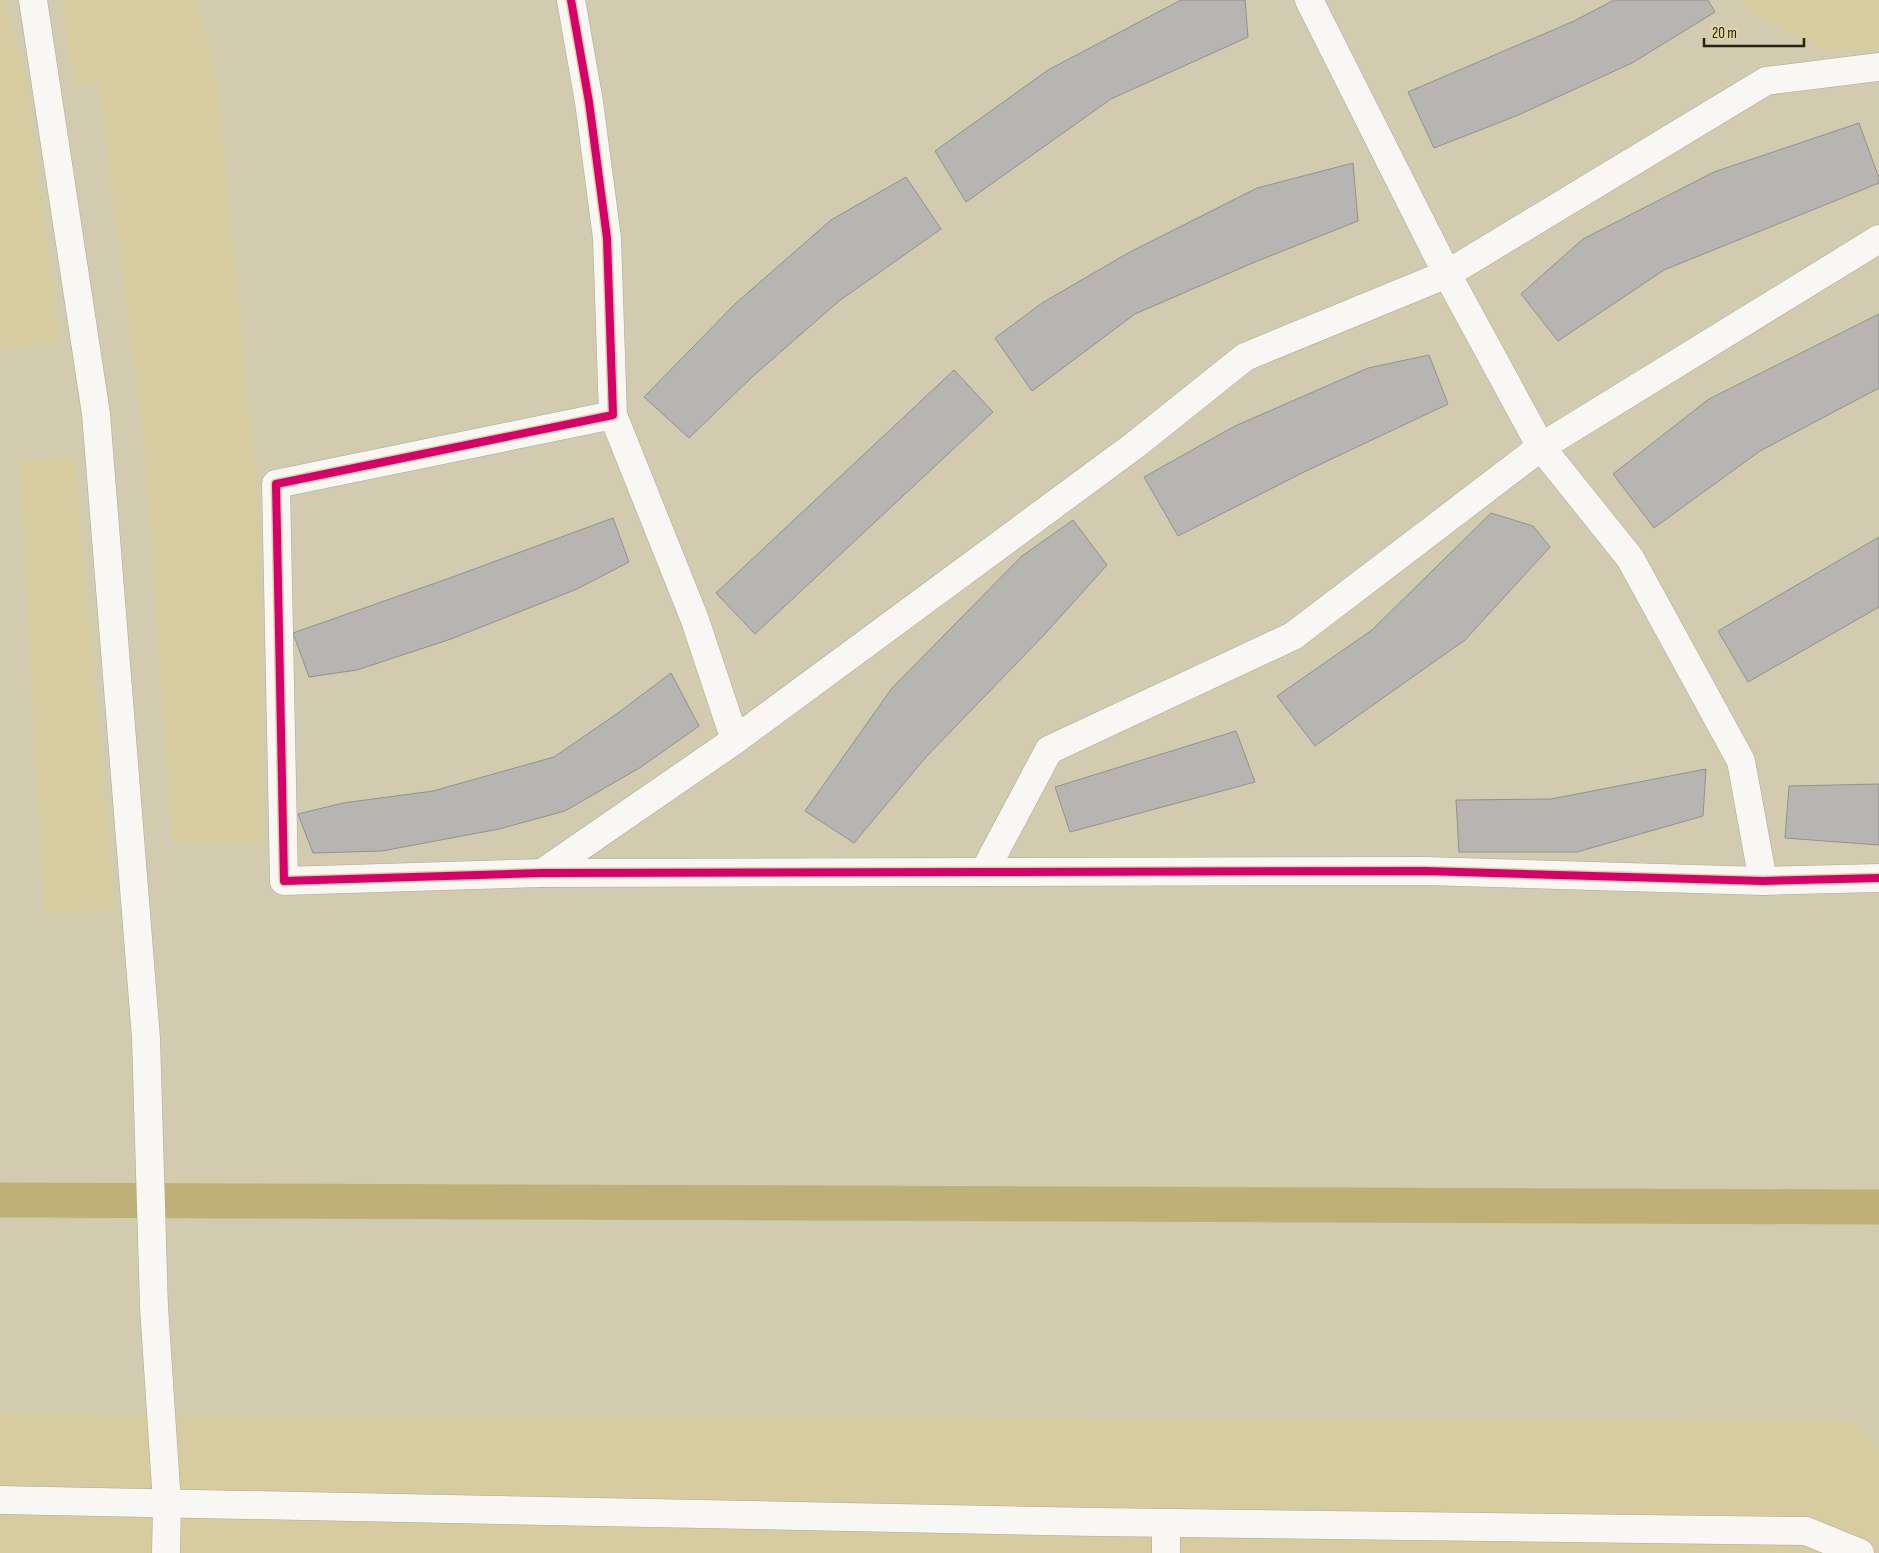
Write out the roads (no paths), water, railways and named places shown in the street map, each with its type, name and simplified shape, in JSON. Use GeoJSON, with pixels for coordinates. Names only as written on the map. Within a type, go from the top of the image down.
{"type":"FeatureCollection","features":[{"type":"Feature","properties":{"kind":"street"},"geometry":{"type":"LineString","coordinates":[[32,0],[96,414],[146,1038],[154,1307],[167,1503],[166,1553]]}},
{"type":"Feature","properties":{"kind":"street"},"geometry":{"type":"LineString","coordinates":[[571,0],[589,102],[607,238],[613,415],[695,620],[735,740]]}},
{"type":"Feature","properties":{"kind":"street"},"geometry":{"type":"LineString","coordinates":[[1308,0],[1447,274],[1541,447],[1630,558],[1741,761],[1763,881]]}},
{"type":"Feature","properties":{"kind":"street"},"geometry":{"type":"LineString","coordinates":[[542,873],[735,740],[1135,445],[1245,357],[1447,274],[1766,81],[1879,67]]}},
{"type":"Feature","properties":{"kind":"street"},"geometry":{"type":"LineString","coordinates":[[984,872],[1049,750],[1293,636],[1541,447],[1879,239]]}},
{"type":"Feature","properties":{"kind":"street"},"geometry":{"type":"LineString","coordinates":[[613,415],[276,484],[284,881],[542,873],[984,872],[1425,872],[1763,881],[1879,878]]}},
{"type":"Feature","properties":{"kind":"street"},"geometry":{"type":"LineString","coordinates":[[0,1500],[1166,1523],[1806,1531],[1860,1553]]}},
{"type":"Feature","properties":{"kind":"street"},"geometry":{"type":"LineString","coordinates":[[1166,1523],[1166,1553]]}},
{"type":"Feature","properties":{"kind":"waterway"},"geometry":{"type":"LineString","coordinates":[[0,1200],[1879,1207]]}}]}
